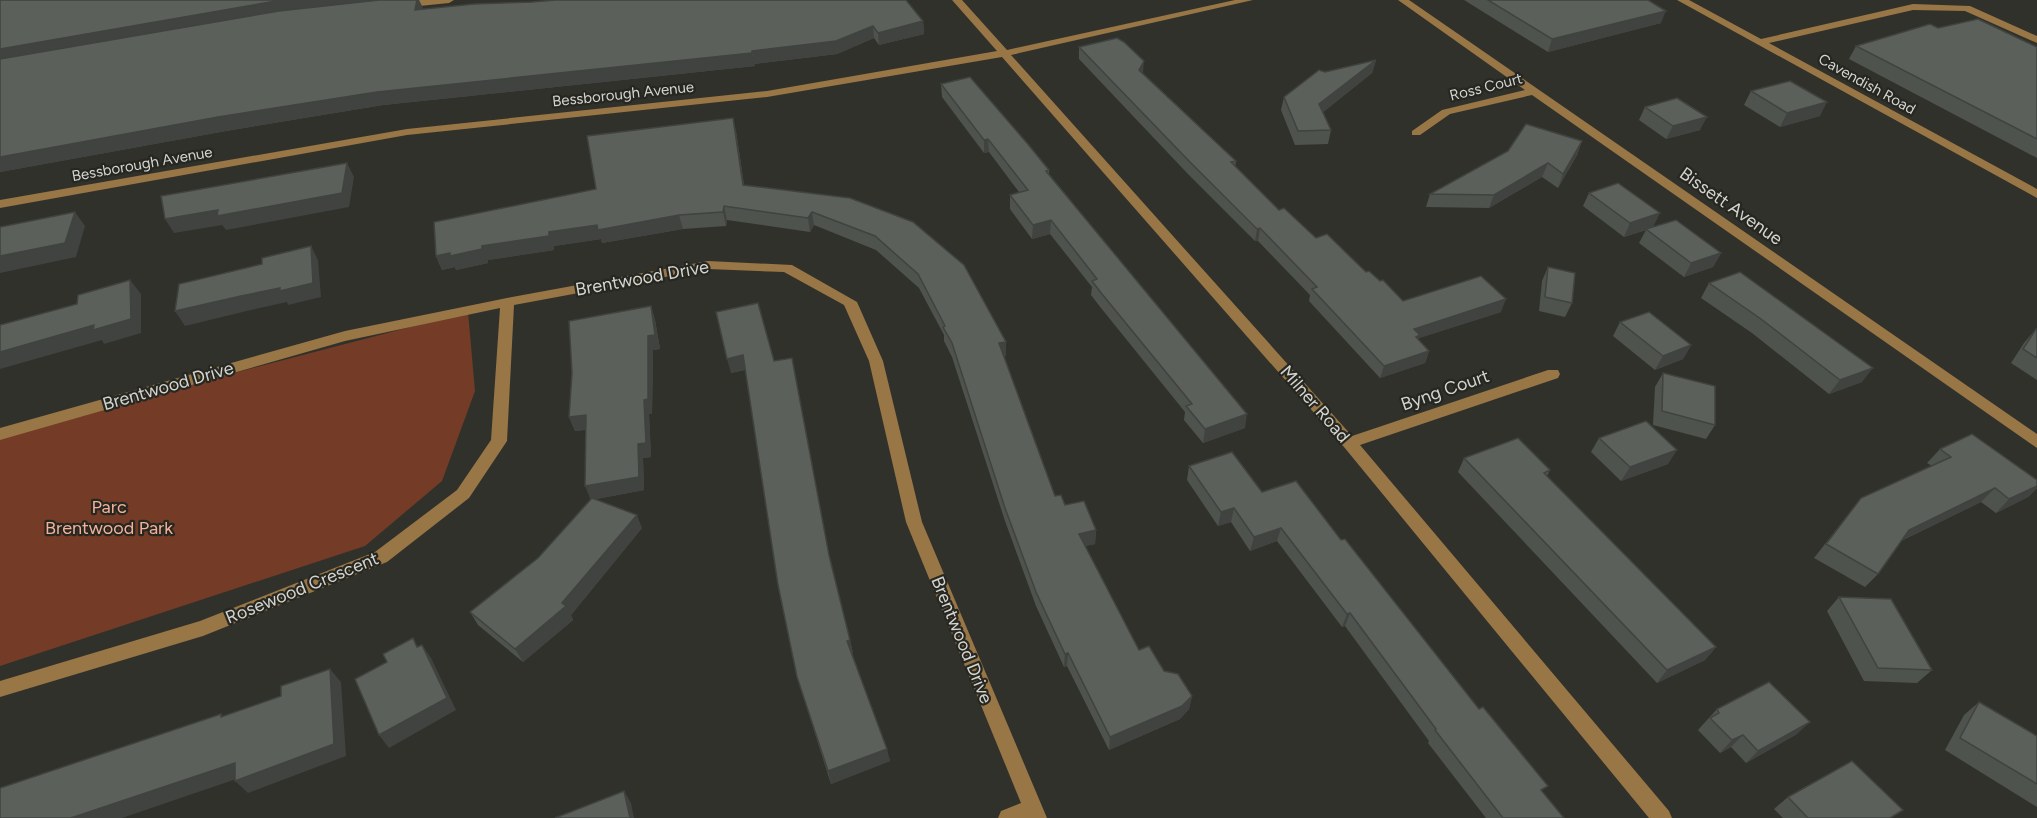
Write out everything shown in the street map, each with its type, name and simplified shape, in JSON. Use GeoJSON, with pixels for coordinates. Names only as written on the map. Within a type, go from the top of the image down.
{"type":"FeatureCollection","features":[{"type":"Feature","properties":{"kind":"street"},"geometry":{"type":"LineString","coordinates":[[390,6],[449,0]]}},
{"type":"Feature","properties":{"kind":"street","name":"Milner Road"},"geometry":{"type":"LineString","coordinates":[[957,0],[1349,443],[1662,818]]}},
{"type":"Feature","properties":{"kind":"street","name":"Bessborough Avenue"},"geometry":{"type":"LineString","coordinates":[[0,204],[407,132],[767,94],[1006,53],[1248,0]]}},
{"type":"Feature","properties":{"kind":"street","name":"Bissett Avenue"},"geometry":{"type":"LineString","coordinates":[[1403,0],[2037,442]]}},
{"type":"Feature","properties":{"kind":"street","name":"Cavendish Road"},"geometry":{"type":"LineString","coordinates":[[1682,0],[2037,194]]}},
{"type":"Feature","properties":{"kind":"street"},"geometry":{"type":"LineString","coordinates":[[1761,42],[1913,7],[1967,8],[2037,40]]}},
{"type":"Feature","properties":{"kind":"street","name":"Ross Court"},"geometry":{"type":"LineString","coordinates":[[1416,133],[1446,112],[1534,91]]}},
{"type":"Feature","properties":{"kind":"street","name":"Brentwood Drive"},"geometry":{"type":"LineString","coordinates":[[0,434],[345,336],[507,302],[708,265],[787,268],[850,302],[876,361],[914,522],[1034,813]]}},
{"type":"Feature","properties":{"kind":"street","name":"Rosewood Crescent"},"geometry":{"type":"LineString","coordinates":[[0,689],[203,628],[381,557],[463,494],[499,441],[507,302]]}},
{"type":"Feature","properties":{"kind":"street","name":"Byng Court"},"geometry":{"type":"LineString","coordinates":[[1349,443],[1553,374]]}},
{"type":"Feature","properties":{"kind":"street"},"geometry":{"type":"LineString","coordinates":[[1008,818],[1034,813]]}},
{"type":"Feature","properties":{"kind":"green space","name":"Parc Brentwood Park"},"geometry":{"type":"Polygon","coordinates":[[[468,312],[475,391],[442,481],[365,546],[0,666],[0,434],[468,312]]]}},
{"type":"Feature","properties":{"kind":"building"},"geometry":{"type":"Polygon","coordinates":[[[0,0],[282,0],[0,49],[0,0]]]}},
{"type":"Feature","properties":{"kind":"building"},"geometry":{"type":"Polygon","coordinates":[[[379,0],[417,0],[415,10],[555,0],[906,0],[923,21],[878,33],[873,26],[836,41],[752,51],[752,53],[377,92],[218,117],[0,157],[0,59],[279,11],[379,0]]]}},
{"type":"Feature","properties":{"kind":"building"},"geometry":{"type":"Polygon","coordinates":[[[1488,0],[1648,0],[1666,11],[1552,39],[1488,0]]]}},
{"type":"Feature","properties":{"kind":"building"},"geometry":{"type":"Polygon","coordinates":[[[1978,19],[2037,47],[2037,139],[1856,46],[1930,24],[1938,28],[1978,19]]]}},
{"type":"Feature","properties":{"kind":"building"},"geometry":{"type":"Polygon","coordinates":[[[1117,38],[1144,61],[1139,70],[1236,161],[1231,162],[1279,210],[1284,208],[1316,238],[1327,234],[1366,272],[1369,271],[1380,281],[1383,280],[1403,301],[1481,276],[1506,299],[1414,329],[1420,335],[1416,337],[1429,351],[1384,366],[1312,289],[1317,287],[1260,228],[1257,229],[1188,160],[1079,47],[1117,38]]]}},
{"type":"Feature","properties":{"kind":"building"},"geometry":{"type":"Polygon","coordinates":[[[1376,60],[1319,104],[1331,130],[1298,131],[1284,97],[1319,70],[1325,72],[1376,60]]]}},
{"type":"Feature","properties":{"kind":"building"},"geometry":{"type":"Polygon","coordinates":[[[970,77],[1027,143],[1049,170],[1046,171],[1247,414],[1205,429],[1186,406],[1192,404],[1092,281],[1097,279],[1051,220],[1033,225],[1010,195],[1028,190],[988,139],[984,140],[941,84],[970,77]]]}},
{"type":"Feature","properties":{"kind":"building"},"geometry":{"type":"Polygon","coordinates":[[[1790,81],[1827,102],[1787,113],[1751,91],[1790,81]]]}},
{"type":"Feature","properties":{"kind":"building"},"geometry":{"type":"Polygon","coordinates":[[[1677,98],[1707,117],[1673,126],[1645,107],[1677,98]]]}},
{"type":"Feature","properties":{"kind":"building"},"geometry":{"type":"Polygon","coordinates":[[[733,118],[743,185],[850,198],[913,222],[964,265],[1006,342],[999,343],[1055,496],[1061,495],[1065,505],[1084,501],[1096,530],[1079,534],[1139,650],[1149,646],[1164,671],[1178,674],[1192,696],[1182,706],[1110,737],[1068,653],[1065,654],[1036,592],[1005,508],[952,343],[943,327],[945,326],[918,274],[875,236],[812,212],[808,218],[724,206],[723,212],[679,215],[598,230],[597,225],[549,232],[549,236],[482,246],[482,249],[450,256],[450,253],[436,256],[434,222],[596,189],[587,136],[733,118]]]}},
{"type":"Feature","properties":{"kind":"building"},"geometry":{"type":"Polygon","coordinates":[[[1526,124],[1582,141],[1563,174],[1548,163],[1494,195],[1430,194],[1508,151],[1526,124]]]}},
{"type":"Feature","properties":{"kind":"building"},"geometry":{"type":"Polygon","coordinates":[[[347,163],[342,193],[217,216],[218,210],[165,219],[161,196],[347,163]]]}},
{"type":"Feature","properties":{"kind":"building"},"geometry":{"type":"Polygon","coordinates":[[[1618,183],[1660,213],[1630,223],[1589,193],[1618,183]]]}},
{"type":"Feature","properties":{"kind":"building"},"geometry":{"type":"Polygon","coordinates":[[[75,212],[65,243],[0,256],[0,227],[75,212]]]}},
{"type":"Feature","properties":{"kind":"building"},"geometry":{"type":"Polygon","coordinates":[[[1676,220],[1721,253],[1691,263],[1646,229],[1676,220]]]}},
{"type":"Feature","properties":{"kind":"building"},"geometry":{"type":"Polygon","coordinates":[[[311,246],[313,283],[175,311],[179,284],[262,264],[262,258],[311,246]]]}},
{"type":"Feature","properties":{"kind":"building"},"geometry":{"type":"Polygon","coordinates":[[[1548,267],[1575,273],[1572,303],[1545,297],[1548,267]]]}},
{"type":"Feature","properties":{"kind":"building"},"geometry":{"type":"Polygon","coordinates":[[[1740,272],[1873,368],[1840,380],[1761,319],[1709,283],[1740,272]]]}},
{"type":"Feature","properties":{"kind":"building"},"geometry":{"type":"Polygon","coordinates":[[[130,280],[131,319],[93,330],[94,325],[0,352],[0,325],[77,304],[78,295],[130,280]]]}},
{"type":"Feature","properties":{"kind":"building"},"geometry":{"type":"Polygon","coordinates":[[[758,303],[774,361],[792,358],[829,555],[850,640],[847,641],[887,749],[828,771],[797,677],[778,585],[743,355],[727,359],[716,312],[758,303]]]}},
{"type":"Feature","properties":{"kind":"building"},"geometry":{"type":"Polygon","coordinates":[[[651,306],[655,335],[648,336],[648,399],[644,400],[646,443],[638,444],[639,477],[585,486],[586,415],[569,417],[572,373],[569,321],[651,306]]]}},
{"type":"Feature","properties":{"kind":"building"},"geometry":{"type":"Polygon","coordinates":[[[1649,312],[1691,345],[1663,356],[1620,322],[1649,312]]]}},
{"type":"Feature","properties":{"kind":"building"},"geometry":{"type":"Polygon","coordinates":[[[2037,329],[2037,358],[2023,349],[2037,329]]]}},
{"type":"Feature","properties":{"kind":"building"},"geometry":{"type":"Polygon","coordinates":[[[1663,373],[1715,386],[1715,425],[1662,411],[1663,373]]]}},
{"type":"Feature","properties":{"kind":"building"},"geometry":{"type":"Polygon","coordinates":[[[1646,421],[1677,450],[1630,467],[1599,438],[1646,421]]]}},
{"type":"Feature","properties":{"kind":"building"},"geometry":{"type":"Polygon","coordinates":[[[1972,434],[2037,480],[2037,486],[2009,499],[1995,488],[1909,530],[1878,574],[1826,544],[1861,498],[1951,457],[1940,449],[1972,434]]]}},
{"type":"Feature","properties":{"kind":"building"},"geometry":{"type":"Polygon","coordinates":[[[1518,438],[1550,470],[1544,473],[1716,647],[1667,670],[1464,458],[1518,438]]]}},
{"type":"Feature","properties":{"kind":"building"},"geometry":{"type":"Polygon","coordinates":[[[1232,452],[1262,492],[1296,481],[1341,540],[1345,539],[1479,709],[1483,707],[1548,786],[1541,790],[1564,818],[1503,818],[1435,730],[1350,613],[1347,614],[1281,528],[1254,537],[1234,508],[1221,512],[1189,466],[1232,452]]]}},
{"type":"Feature","properties":{"kind":"building"},"geometry":{"type":"Polygon","coordinates":[[[592,498],[637,515],[562,603],[566,606],[515,649],[470,612],[538,558],[592,498]]]}},
{"type":"Feature","properties":{"kind":"building"},"geometry":{"type":"Polygon","coordinates":[[[1839,597],[1891,599],[1932,670],[1878,668],[1839,597]]]}},
{"type":"Feature","properties":{"kind":"building"},"geometry":{"type":"Polygon","coordinates":[[[413,638],[417,647],[422,645],[447,698],[379,735],[355,679],[387,662],[383,654],[413,638]]]}},
{"type":"Feature","properties":{"kind":"building"},"geometry":{"type":"Polygon","coordinates":[[[330,669],[334,744],[235,781],[235,763],[71,818],[0,818],[0,788],[281,696],[281,686],[330,669]]]}},
{"type":"Feature","properties":{"kind":"building"},"geometry":{"type":"Polygon","coordinates":[[[1769,682],[1810,722],[1758,751],[1743,735],[1732,740],[1710,718],[1719,713],[1717,709],[1769,682]]]}},
{"type":"Feature","properties":{"kind":"building"},"geometry":{"type":"Polygon","coordinates":[[[1979,702],[2037,736],[2037,784],[1960,738],[1979,702]]]}},
{"type":"Feature","properties":{"kind":"building"},"geometry":{"type":"Polygon","coordinates":[[[1852,761],[1903,810],[1890,818],[1808,818],[1788,797],[1852,761]]]}},
{"type":"Feature","properties":{"kind":"building"},"geometry":{"type":"Polygon","coordinates":[[[624,791],[630,818],[555,818],[624,791]]]}}]}
